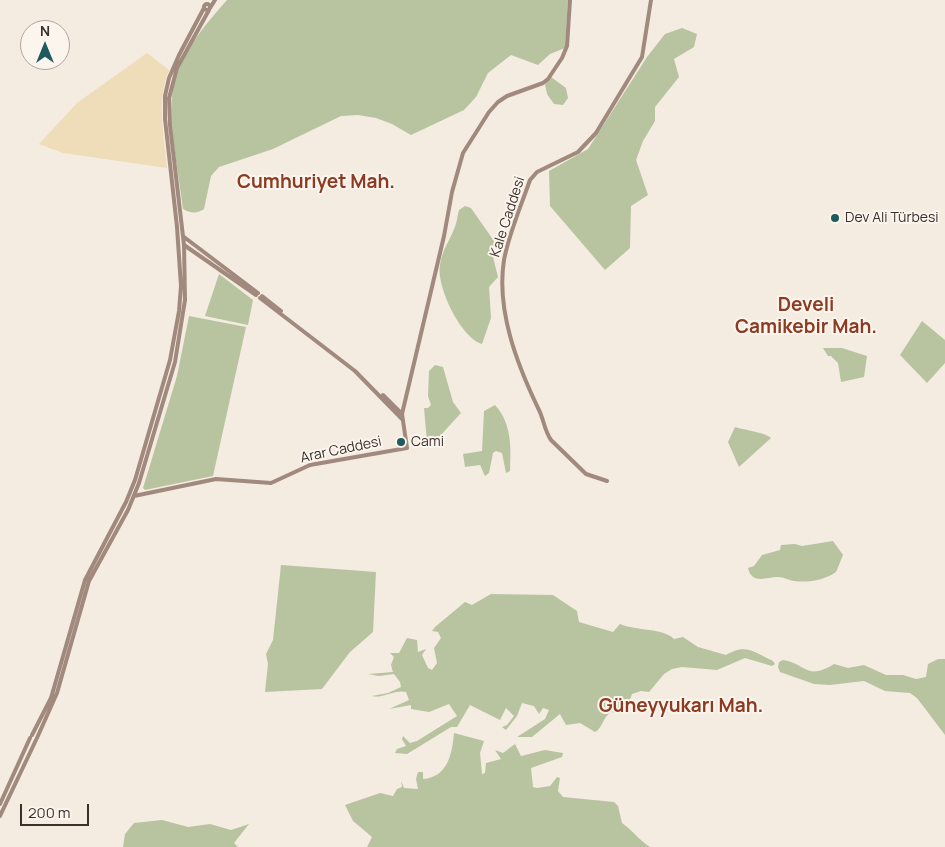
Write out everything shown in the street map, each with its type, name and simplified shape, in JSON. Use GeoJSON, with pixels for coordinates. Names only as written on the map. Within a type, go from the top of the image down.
{"type":"FeatureCollection","features":[{"type":"Feature","properties":{"kind":"main road"},"geometry":{"type":"LineString","coordinates":[[0,816],[54,700],[89,581],[134,496],[156,431],[176,356],[185,300],[184,237],[170,125],[169,98],[177,68],[207,8],[209,0]]}},
{"type":"Feature","properties":{"kind":"main road"},"geometry":{"type":"LineString","coordinates":[[0,804],[51,698],[82,586],[126,502],[151,430],[170,360],[180,311],[181,286],[164,96],[179,55],[207,8],[216,0]]}},
{"type":"Feature","properties":{"kind":"main road"},"geometry":{"type":"LineString","coordinates":[[402,417],[444,236],[452,192],[463,153],[488,112],[498,102],[506,96],[543,83],[548,79],[562,58],[567,46],[570,0]]}},
{"type":"Feature","properties":{"kind":"main road","name":"Kale Caddesi"},"geometry":{"type":"LineString","coordinates":[[607,481],[586,474],[548,436],[539,409],[523,379],[506,318],[502,297],[503,272],[508,245],[530,180],[536,172],[578,152],[596,133],[642,57],[651,0]]}},
{"type":"Feature","properties":{"kind":"main road"},"geometry":{"type":"LineString","coordinates":[[178,238],[184,237],[350,364],[402,417]]}},
{"type":"Feature","properties":{"kind":"main road"},"geometry":{"type":"LineString","coordinates":[[178,245],[184,245],[194,250],[259,296]]}},
{"type":"Feature","properties":{"kind":"main road"},"geometry":{"type":"LineString","coordinates":[[184,258],[194,250]]}},
{"type":"Feature","properties":{"kind":"main road","name":"Arar Caddesi"},"geometry":{"type":"LineString","coordinates":[[134,496],[216,479],[271,483],[310,465],[407,448],[402,417]]}},
{"type":"Feature","properties":{"kind":"main road"},"geometry":{"type":"LineString","coordinates":[[31,737],[35,735],[37,739]]}},
{"type":"Feature","properties":{"kind":"green space"},"geometry":{"type":"Polygon","coordinates":[[[227,0],[568,0],[565,48],[550,54],[538,65],[511,55],[488,73],[476,97],[464,110],[411,135],[392,124],[376,118],[358,115],[341,116],[273,149],[219,167],[211,176],[204,209],[199,212],[191,212],[183,209],[173,136],[171,108],[174,82],[192,43],[227,0]]]}},
{"type":"Feature","properties":{"kind":"green space"},"geometry":{"type":"Polygon","coordinates":[[[682,28],[697,34],[694,47],[674,59],[679,77],[655,107],[655,121],[643,141],[636,160],[648,195],[631,206],[630,248],[605,270],[550,206],[549,171],[588,149],[647,57],[665,34],[682,28]]]}},
{"type":"Feature","properties":{"kind":"green space"},"geometry":{"type":"Polygon","coordinates":[[[551,77],[566,88],[568,98],[563,105],[554,104],[547,94],[545,84],[551,77]]]}},
{"type":"Feature","properties":{"kind":"green space"},"geometry":{"type":"Polygon","coordinates":[[[465,206],[471,208],[494,241],[493,257],[498,277],[489,287],[491,318],[482,344],[474,340],[458,322],[446,298],[440,274],[442,255],[455,227],[459,210],[465,206]]]}},
{"type":"Feature","properties":{"kind":"green space"},"geometry":{"type":"Polygon","coordinates":[[[219,274],[253,300],[248,325],[205,316],[219,274]]]}},
{"type":"Feature","properties":{"kind":"green space"},"geometry":{"type":"Polygon","coordinates":[[[189,316],[246,327],[213,476],[145,490],[143,488],[177,376],[189,316]]]}},
{"type":"Feature","properties":{"kind":"green space"},"geometry":{"type":"Polygon","coordinates":[[[922,321],[945,340],[945,363],[927,383],[900,355],[922,321]]]}},
{"type":"Feature","properties":{"kind":"green space"},"geometry":{"type":"Polygon","coordinates":[[[823,348],[842,348],[867,356],[864,377],[841,382],[838,363],[831,356],[828,356],[823,348]]]}},
{"type":"Feature","properties":{"kind":"green space"},"geometry":{"type":"Polygon","coordinates":[[[435,365],[443,367],[453,402],[461,413],[439,437],[427,442],[424,408],[428,408],[431,405],[428,396],[429,371],[435,365]]]}},
{"type":"Feature","properties":{"kind":"green space"},"geometry":{"type":"Polygon","coordinates":[[[495,405],[505,420],[509,436],[510,471],[506,473],[502,453],[496,451],[493,453],[489,473],[485,476],[480,465],[465,467],[463,454],[482,451],[484,411],[495,405]]]}},
{"type":"Feature","properties":{"kind":"green space"},"geometry":{"type":"Polygon","coordinates":[[[735,427],[760,433],[771,438],[739,467],[728,442],[735,427]]]}},
{"type":"Feature","properties":{"kind":"green space"},"geometry":{"type":"Polygon","coordinates":[[[833,541],[843,555],[836,572],[822,579],[799,582],[780,577],[760,579],[753,577],[748,568],[754,566],[762,555],[780,550],[781,545],[795,544],[802,546],[833,541]]]}},
{"type":"Feature","properties":{"kind":"green space"},"geometry":{"type":"Polygon","coordinates":[[[281,565],[376,572],[373,632],[350,652],[322,689],[265,692],[268,664],[266,654],[273,640],[281,565]]]}},
{"type":"Feature","properties":{"kind":"green space"},"geometry":{"type":"Polygon","coordinates":[[[491,594],[553,595],[577,611],[579,622],[613,632],[620,624],[657,631],[674,639],[683,637],[698,647],[726,655],[733,651],[750,650],[773,661],[775,664],[772,666],[745,658],[717,670],[682,667],[672,669],[664,674],[649,692],[641,691],[632,694],[626,712],[619,714],[611,712],[595,732],[580,723],[566,725],[560,714],[532,737],[517,737],[545,719],[549,710],[543,708],[539,714],[534,706],[522,703],[517,716],[506,730],[502,727],[507,725],[514,716],[506,708],[500,720],[470,705],[457,727],[451,727],[407,754],[395,753],[397,749],[406,746],[402,739],[403,736],[410,743],[417,741],[457,716],[449,704],[429,712],[411,709],[411,705],[389,709],[409,700],[406,692],[372,696],[388,693],[401,687],[400,682],[394,674],[379,676],[368,674],[393,672],[391,665],[394,657],[390,653],[399,653],[407,638],[417,640],[418,652],[426,649],[422,655],[428,668],[432,670],[437,663],[434,648],[441,638],[438,632],[432,631],[435,627],[465,602],[472,605],[491,594]]]}},
{"type":"Feature","properties":{"kind":"green space"},"geometry":{"type":"Polygon","coordinates":[[[938,659],[945,659],[945,735],[917,698],[910,693],[885,691],[864,681],[830,685],[814,684],[780,672],[778,667],[779,662],[783,660],[812,671],[825,669],[834,664],[848,668],[864,665],[886,675],[903,675],[916,679],[926,677],[928,664],[938,659]]]}},
{"type":"Feature","properties":{"kind":"green space"},"geometry":{"type":"Polygon","coordinates":[[[454,733],[484,741],[480,753],[482,774],[485,773],[486,763],[501,759],[495,750],[503,753],[515,744],[521,756],[545,750],[563,753],[562,757],[531,768],[533,787],[550,786],[557,777],[560,778],[558,791],[563,797],[614,802],[618,806],[622,823],[650,847],[367,847],[372,837],[353,821],[345,805],[380,793],[393,796],[397,789],[402,787],[401,781],[404,788],[418,789],[416,779],[418,772],[423,772],[423,779],[431,777],[438,774],[447,763],[452,749],[454,733]]]}},
{"type":"Feature","properties":{"kind":"green space"},"geometry":{"type":"Polygon","coordinates":[[[162,820],[188,827],[210,824],[231,830],[249,824],[234,843],[238,847],[123,847],[125,834],[134,823],[162,820]]]}},
{"type":"Feature","properties":{"kind":"sand"},"geometry":{"type":"Polygon","coordinates":[[[147,53],[169,70],[165,82],[162,106],[167,168],[63,153],[39,144],[77,103],[147,53]]]}},
{"type":"Feature","properties":{"kind":"place","name":"Dev Ali Türbesi"},"geometry":{"type":"Point","coordinates":[835,218]}},
{"type":"Feature","properties":{"kind":"place","name":"Cami"},"geometry":{"type":"Point","coordinates":[401,442]}},
{"type":"Feature","properties":{"kind":"district","name":"Cumhuriyet Mah."},"geometry":{"type":"Point","coordinates":[316,183]}},
{"type":"Feature","properties":{"kind":"district","name":"Develi Camikebir Mah."},"geometry":{"type":"Point","coordinates":[806,317]}},
{"type":"Feature","properties":{"kind":"district","name":"Güneyyukarı Mah."},"geometry":{"type":"Point","coordinates":[681,707]}}]}
